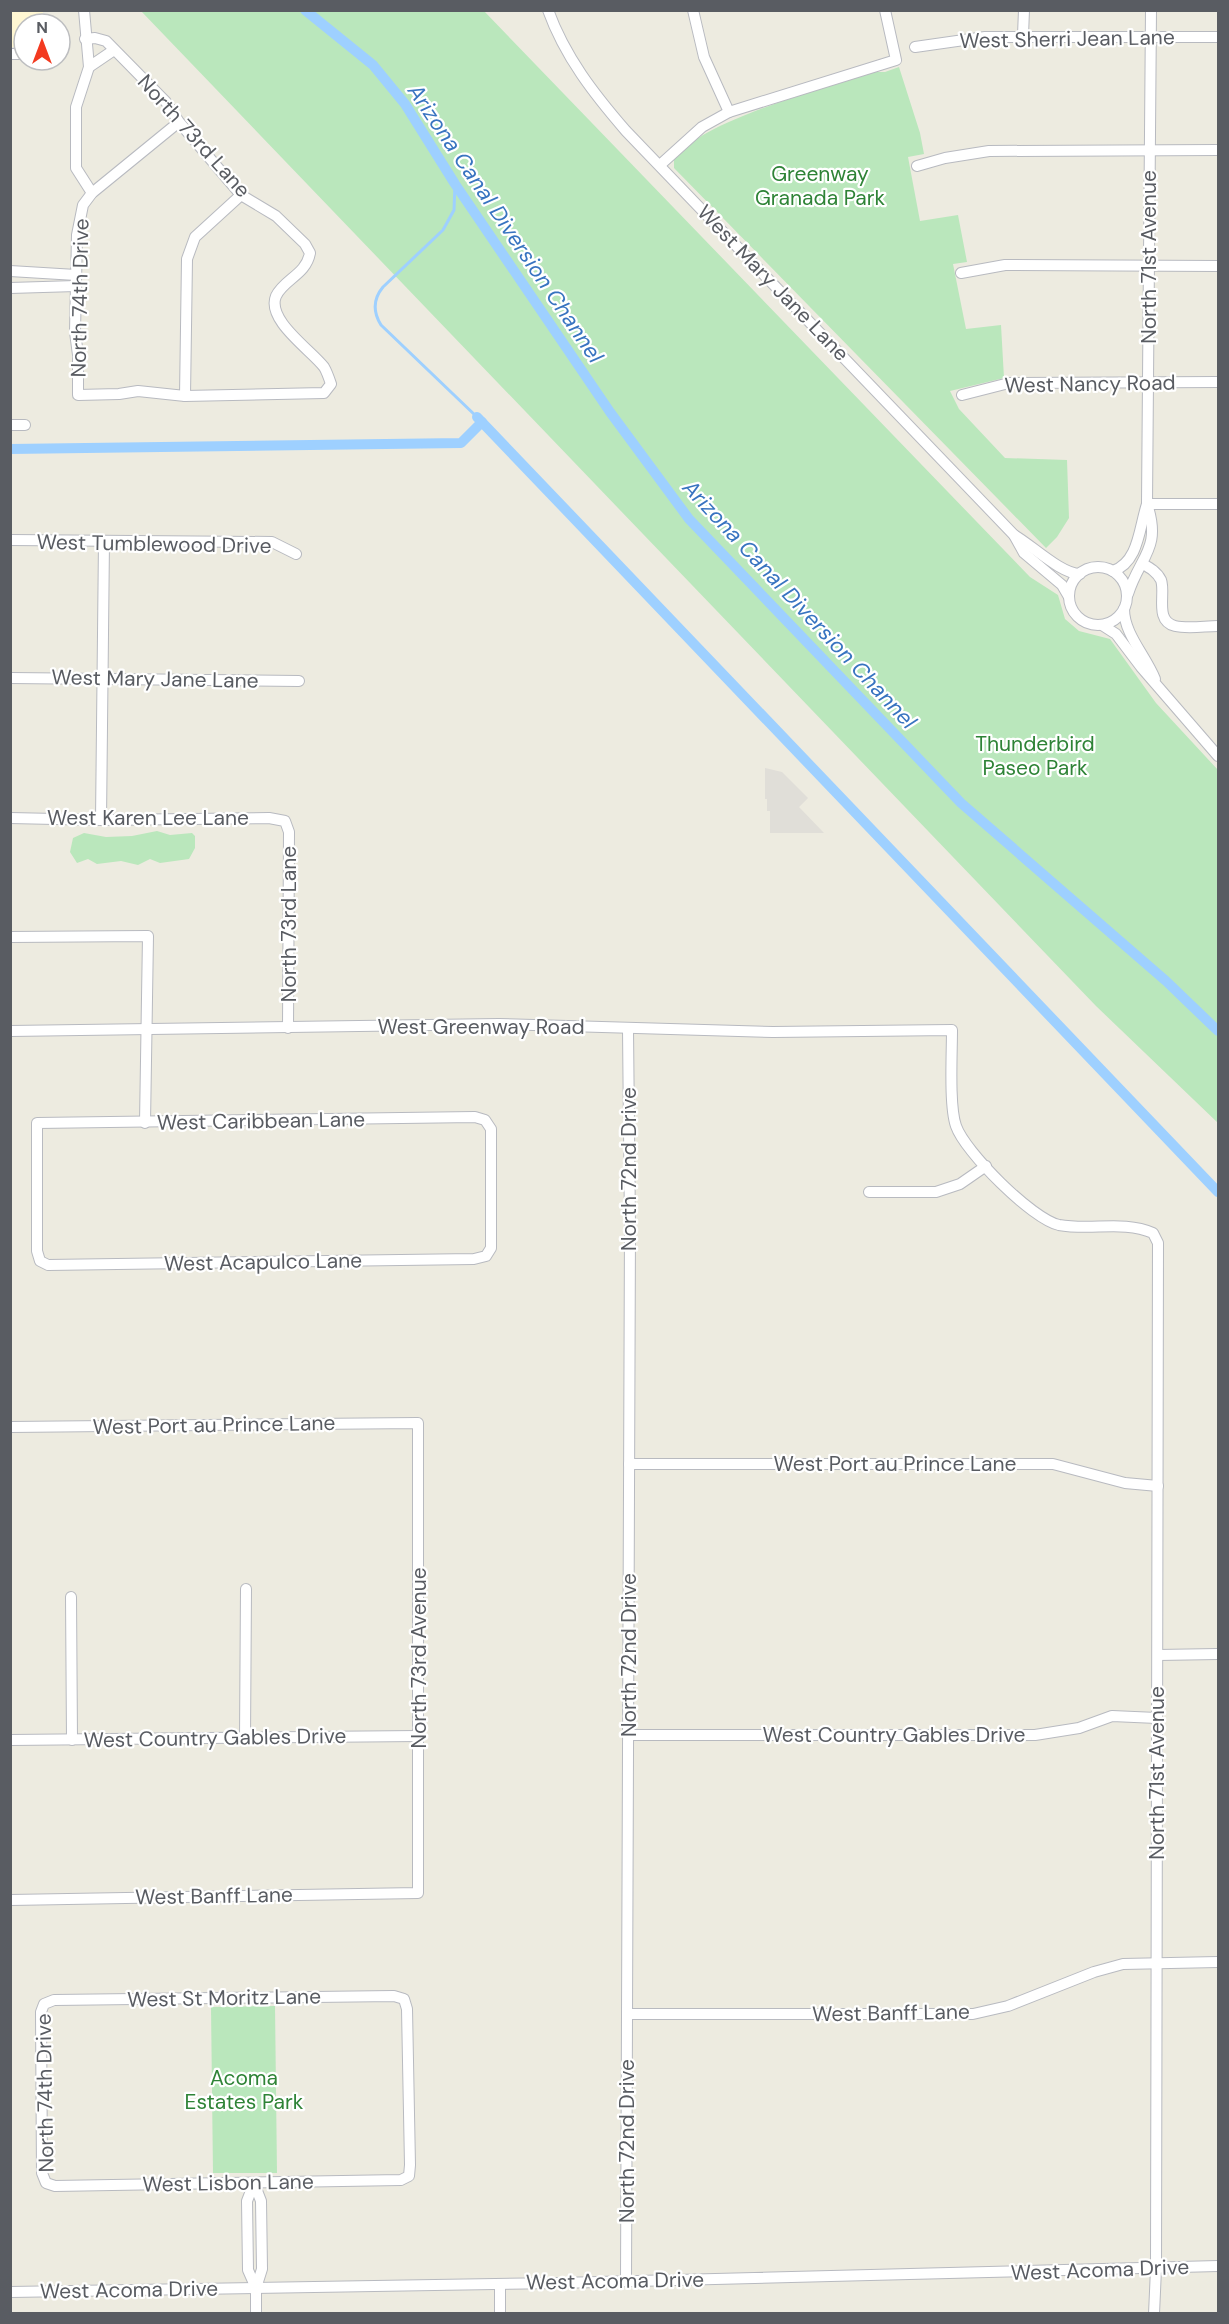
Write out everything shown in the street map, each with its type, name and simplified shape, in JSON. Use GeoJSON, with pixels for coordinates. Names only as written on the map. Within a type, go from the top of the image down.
{"type":"FeatureCollection","features":[{"type":"Feature","properties":{"kind":"street","name":"North 74th Drive"},"geometry":{"type":"LineString","coordinates":[[84,10],[89,67],[76,107],[76,168],[92,192],[83,206],[79,220],[76,281],[78,396],[138,391],[184,396]]}},
{"type":"Feature","properties":{"kind":"street"},"geometry":{"type":"LineString","coordinates":[[693,10],[704,57],[729,112]]}},
{"type":"Feature","properties":{"kind":"street"},"geometry":{"type":"LineString","coordinates":[[660,165],[702,127],[729,112],[896,60],[885,10]]}},
{"type":"Feature","properties":{"kind":"street"},"geometry":{"type":"LineString","coordinates":[[1023,35],[1024,10]]}},
{"type":"Feature","properties":{"kind":"street","name":"North 71st Avenue"},"geometry":{"type":"LineString","coordinates":[[1113,571],[1121,568],[1131,558],[1147,504],[1151,10]]}},
{"type":"Feature","properties":{"kind":"street","name":"West Mary Jane Lane"},"geometry":{"type":"LineString","coordinates":[[549,14],[572,61],[598,99],[626,131],[1014,535],[1024,553],[1062,585],[1069,597]]}},
{"type":"Feature","properties":{"kind":"street","name":"West Sherri Jean Lane"},"geometry":{"type":"LineString","coordinates":[[915,46],[985,37],[1023,35],[1218,37]]}},
{"type":"Feature","properties":{"kind":"street","name":"North 73rd Lane"},"geometry":{"type":"LineString","coordinates":[[85,39],[95,38],[106,41],[166,102],[179,122],[241,195],[276,216],[305,244],[310,253],[308,263],[277,295],[274,308],[280,321],[325,368],[331,384],[324,393],[184,396]]}},
{"type":"Feature","properties":{"kind":"street"},"geometry":{"type":"LineString","coordinates":[[89,67],[114,50]]}},
{"type":"Feature","properties":{"kind":"street"},"geometry":{"type":"LineString","coordinates":[[92,192],[179,122]]}},
{"type":"Feature","properties":{"kind":"street"},"geometry":{"type":"LineString","coordinates":[[917,166],[945,158],[989,152],[1218,150]]}},
{"type":"Feature","properties":{"kind":"street"},"geometry":{"type":"LineString","coordinates":[[184,396],[187,259],[195,237],[241,195]]}},
{"type":"Feature","properties":{"kind":"street"},"geometry":{"type":"LineString","coordinates":[[961,273],[1005,265],[1218,266]]}},
{"type":"Feature","properties":{"kind":"street"},"geometry":{"type":"LineString","coordinates":[[10,272],[29,272],[76,281]]}},
{"type":"Feature","properties":{"kind":"street"},"geometry":{"type":"LineString","coordinates":[[29,272],[29,288]]}},
{"type":"Feature","properties":{"kind":"street"},"geometry":{"type":"LineString","coordinates":[[10,288],[48,286],[76,281]]}},
{"type":"Feature","properties":{"kind":"street","name":"West Nancy Road"},"geometry":{"type":"LineString","coordinates":[[962,395],[1009,383],[1218,382]]}},
{"type":"Feature","properties":{"kind":"street"},"geometry":{"type":"LineString","coordinates":[[10,425],[25,424]]}},
{"type":"Feature","properties":{"kind":"street"},"geometry":{"type":"LineString","coordinates":[[1147,504],[1218,504]]}},
{"type":"Feature","properties":{"kind":"street","name":"North 71st Avenue"},"geometry":{"type":"LineString","coordinates":[[1147,504],[1153,522],[1151,541],[1143,564],[1134,579],[1125,609],[1127,627],[1148,662],[1157,685]]}},
{"type":"Feature","properties":{"kind":"street","name":"West Mary Jane Lane"},"geometry":{"type":"LineString","coordinates":[[1014,535],[1033,546],[1064,570],[1080,574]]}},
{"type":"Feature","properties":{"kind":"street","name":"West Tumblewood Drive"},"geometry":{"type":"LineString","coordinates":[[10,540],[272,542],[296,554]]}},
{"type":"Feature","properties":{"kind":"street"},"geometry":{"type":"LineString","coordinates":[[101,820],[104,542]]}},
{"type":"Feature","properties":{"kind":"street"},"geometry":{"type":"LineString","coordinates":[[1143,564],[1156,572],[1162,581],[1163,613],[1167,622],[1176,626],[1218,626]]}},
{"type":"Feature","properties":{"kind":"street"},"geometry":{"type":"LineString","coordinates":[[1069,597],[1074,580],[1080,574],[1096,567],[1113,571],[1123,581],[1128,596]]}},
{"type":"Feature","properties":{"kind":"street","name":"North 71st Avenue"},"geometry":{"type":"LineString","coordinates":[[1069,597],[1076,615],[1092,625],[1102,625],[1116,634],[1186,722],[1218,756]]}},
{"type":"Feature","properties":{"kind":"street"},"geometry":{"type":"LineString","coordinates":[[1102,625],[1115,620],[1125,609]]}},
{"type":"Feature","properties":{"kind":"street","name":"West Mary Jane Lane"},"geometry":{"type":"LineString","coordinates":[[10,678],[299,681]]}},
{"type":"Feature","properties":{"kind":"street","name":"West Karen Lee Lane"},"geometry":{"type":"LineString","coordinates":[[10,818],[101,820],[269,818],[285,821]]}},
{"type":"Feature","properties":{"kind":"street","name":"North 73rd Lane"},"geometry":{"type":"LineString","coordinates":[[285,821],[289,832],[288,1028]]}},
{"type":"Feature","properties":{"kind":"street"},"geometry":{"type":"LineString","coordinates":[[10,937],[148,936],[146,1123]]}},
{"type":"Feature","properties":{"kind":"street","name":"West Greenway Road"},"geometry":{"type":"LineString","coordinates":[[10,1031],[499,1024],[773,1032],[952,1030],[955,1124],[962,1140],[986,1166]]}},
{"type":"Feature","properties":{"kind":"street","name":"North 72nd Drive"},"geometry":{"type":"LineString","coordinates":[[626,2281],[628,1029]]}},
{"type":"Feature","properties":{"kind":"street","name":"West Caribbean Lane"},"geometry":{"type":"LineString","coordinates":[[40,1261],[37,1251],[37,1123],[475,1117],[485,1120],[491,1129],[492,1248],[486,1256]]}},
{"type":"Feature","properties":{"kind":"street"},"geometry":{"type":"LineString","coordinates":[[868,1192],[936,1192],[960,1184],[986,1166]]}},
{"type":"Feature","properties":{"kind":"street","name":"North 71st Avenue"},"geometry":{"type":"LineString","coordinates":[[986,1166],[1038,1216],[1053,1223],[1065,1226],[1135,1226],[1154,1233],[1158,1243],[1156,2269],[1154,2313]]}},
{"type":"Feature","properties":{"kind":"street","name":"West Acapulco Lane"},"geometry":{"type":"LineString","coordinates":[[40,1261],[48,1265],[474,1259],[486,1256]]}},
{"type":"Feature","properties":{"kind":"street","name":"West Port au Prince Lane"},"geometry":{"type":"LineString","coordinates":[[10,1427],[418,1423]]}},
{"type":"Feature","properties":{"kind":"street","name":"North 73rd Avenue"},"geometry":{"type":"LineString","coordinates":[[418,1423],[418,1893]]}},
{"type":"Feature","properties":{"kind":"street","name":"West Port au Prince Lane"},"geometry":{"type":"LineString","coordinates":[[629,1464],[1053,1464],[1125,1483],[1158,1486]]}},
{"type":"Feature","properties":{"kind":"street"},"geometry":{"type":"LineString","coordinates":[[245,1738],[246,1589]]}},
{"type":"Feature","properties":{"kind":"street"},"geometry":{"type":"LineString","coordinates":[[71,1596],[72,1740]]}},
{"type":"Feature","properties":{"kind":"street"},"geometry":{"type":"LineString","coordinates":[[1158,1655],[1218,1654]]}},
{"type":"Feature","properties":{"kind":"street","name":"West Country Gables Drive"},"geometry":{"type":"LineString","coordinates":[[628,1735],[1035,1735],[1078,1728],[1113,1716],[1157,1718]]}},
{"type":"Feature","properties":{"kind":"street","name":"West Country Gables Drive"},"geometry":{"type":"LineString","coordinates":[[10,1740],[419,1736]]}},
{"type":"Feature","properties":{"kind":"street","name":"West Banff Lane"},"geometry":{"type":"LineString","coordinates":[[10,1900],[418,1893]]}},
{"type":"Feature","properties":{"kind":"street","name":"West Banff Lane"},"geometry":{"type":"LineString","coordinates":[[628,2014],[973,2014],[1008,2006],[1094,1972],[1123,1964],[1218,1962]]}},
{"type":"Feature","properties":{"kind":"street","name":"West St Moritz Lane"},"geometry":{"type":"LineString","coordinates":[[44,2004],[54,2000],[394,1996],[404,1999],[407,2009],[409,2176]]}},
{"type":"Feature","properties":{"kind":"street","name":"North 74th Drive"},"geometry":{"type":"LineString","coordinates":[[44,2004],[41,2012],[42,2174],[46,2183]]}},
{"type":"Feature","properties":{"kind":"street","name":"West Lisbon Lane"},"geometry":{"type":"LineString","coordinates":[[46,2183],[55,2186],[254,2183],[401,2180],[409,2176]]}},
{"type":"Feature","properties":{"kind":"street"},"geometry":{"type":"LineString","coordinates":[[254,2183],[261,2201],[262,2245],[262,2269],[256,2288],[256,2313]]}},
{"type":"Feature","properties":{"kind":"street"},"geometry":{"type":"LineString","coordinates":[[254,2183],[247,2201],[248,2270],[256,2288]]}},
{"type":"Feature","properties":{"kind":"street"},"geometry":{"type":"LineString","coordinates":[[248,2245],[262,2245]]}},
{"type":"Feature","properties":{"kind":"street","name":"West Acoma Drive"},"geometry":{"type":"LineString","coordinates":[[10,2292],[500,2284],[1218,2266]]}},
{"type":"Feature","properties":{"kind":"street"},"geometry":{"type":"LineString","coordinates":[[500,2284],[500,2313]]}},
{"type":"Feature","properties":{"kind":"shaded area"},"geometry":{"type":"Polygon","coordinates":[[[11,10],[43,11],[12,12],[11,47],[11,10]]]}},
{"type":"Feature","properties":{"kind":"shaded area"},"geometry":{"type":"Polygon","coordinates":[[[765,768],[782,772],[808,798],[799,807],[824,833],[770,833],[770,811],[767,811],[767,799],[765,799],[765,768]]]}},
{"type":"Feature","properties":{"kind":"green space","name":"Thunderbird Paseo Park"},"geometry":{"type":"Polygon","coordinates":[[[141,11],[484,11],[1030,577],[1058,595],[1065,619],[1079,631],[1110,639],[1156,703],[1218,770],[1218,1123],[1096,1006],[141,11]]]}},
{"type":"Feature","properties":{"kind":"green space","name":"Greenway Granada Park"},"geometry":{"type":"Polygon","coordinates":[[[899,67],[920,133],[924,154],[908,157],[920,221],[958,215],[967,262],[953,264],[966,329],[1001,325],[1004,378],[950,391],[959,409],[1005,458],[1067,460],[1069,518],[1057,537],[1046,548],[674,168],[674,160],[688,145],[736,119],[797,96],[899,67]]]}},
{"type":"Feature","properties":{"kind":"green space"},"geometry":{"type":"Polygon","coordinates":[[[157,831],[170,835],[192,833],[195,836],[195,848],[189,859],[160,863],[150,859],[138,865],[121,861],[97,864],[88,859],[77,863],[70,852],[73,838],[84,833],[106,837],[132,836],[157,831]]]}},
{"type":"Feature","properties":{"kind":"green space","name":"Acoma Estates Park"},"geometry":{"type":"Polygon","coordinates":[[[275,2006],[277,2173],[213,2173],[211,2007],[275,2006]]]}},
{"type":"Feature","properties":{"kind":"waterway","name":"Arizona Canal Diversion Channel"},"geometry":{"type":"LineString","coordinates":[[305,10],[373,65],[405,104],[455,184],[610,412],[689,519],[961,803],[1166,981],[1218,1031]]}},
{"type":"Feature","properties":{"kind":"waterway"},"geometry":{"type":"LineString","coordinates":[[455,184],[454,210],[443,230],[383,287],[377,296],[375,310],[381,325],[477,417]]}},
{"type":"Feature","properties":{"kind":"waterway"},"geometry":{"type":"LineString","coordinates":[[477,417],[1218,1192]]}},
{"type":"Feature","properties":{"kind":"waterway"},"geometry":{"type":"LineString","coordinates":[[10,449],[461,443],[482,422]]}}]}
